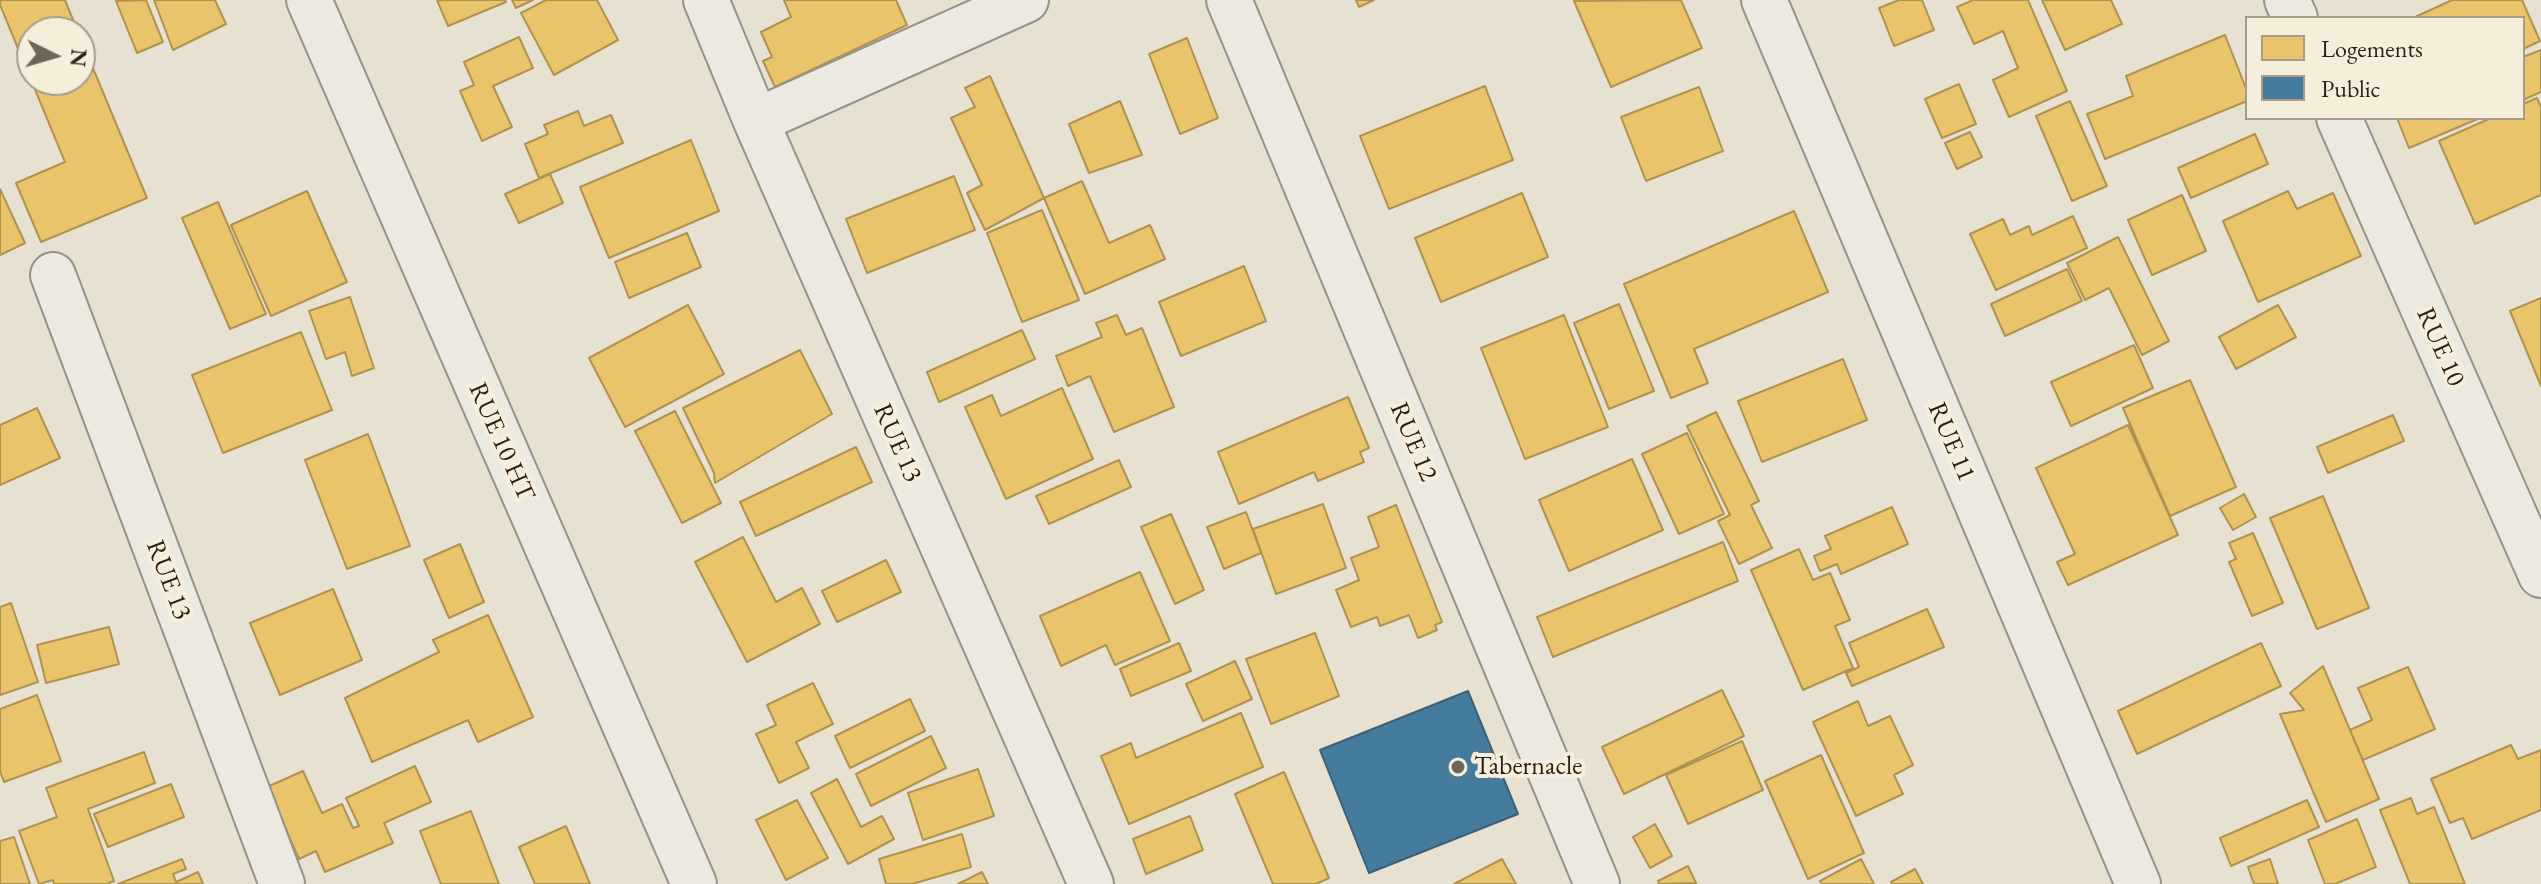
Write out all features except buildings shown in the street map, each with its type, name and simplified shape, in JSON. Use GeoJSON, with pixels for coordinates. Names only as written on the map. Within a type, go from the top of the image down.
{"type":"FeatureCollection","features":[{"type":"Feature","properties":{"kind":"street","name":"RUE 10 HT"},"geometry":{"type":"LineString","coordinates":[[309,0],[694,884]]}},
{"type":"Feature","properties":{"kind":"street","name":"RUE 13"},"geometry":{"type":"LineString","coordinates":[[706,0],[756,121],[1091,884]]}},
{"type":"Feature","properties":{"kind":"street"},"geometry":{"type":"LineString","coordinates":[[756,121],[1026,0]]}},
{"type":"Feature","properties":{"kind":"street","name":"RUE 12"},"geometry":{"type":"LineString","coordinates":[[1229,0],[1597,884]]}},
{"type":"Feature","properties":{"kind":"street","name":"RUE 11"},"geometry":{"type":"LineString","coordinates":[[1764,0],[2138,884]]}},
{"type":"Feature","properties":{"kind":"street","name":"RUE 10"},"geometry":{"type":"LineString","coordinates":[[2340,120],[2541,575]]}},
{"type":"Feature","properties":{"kind":"street","name":"RUE 13"},"geometry":{"type":"LineString","coordinates":[[53,275],[282,884]]}},
{"type":"Feature","properties":{"kind":"place","name":"Tabernacle"},"geometry":{"type":"Point","coordinates":[1458,767]}}]}
